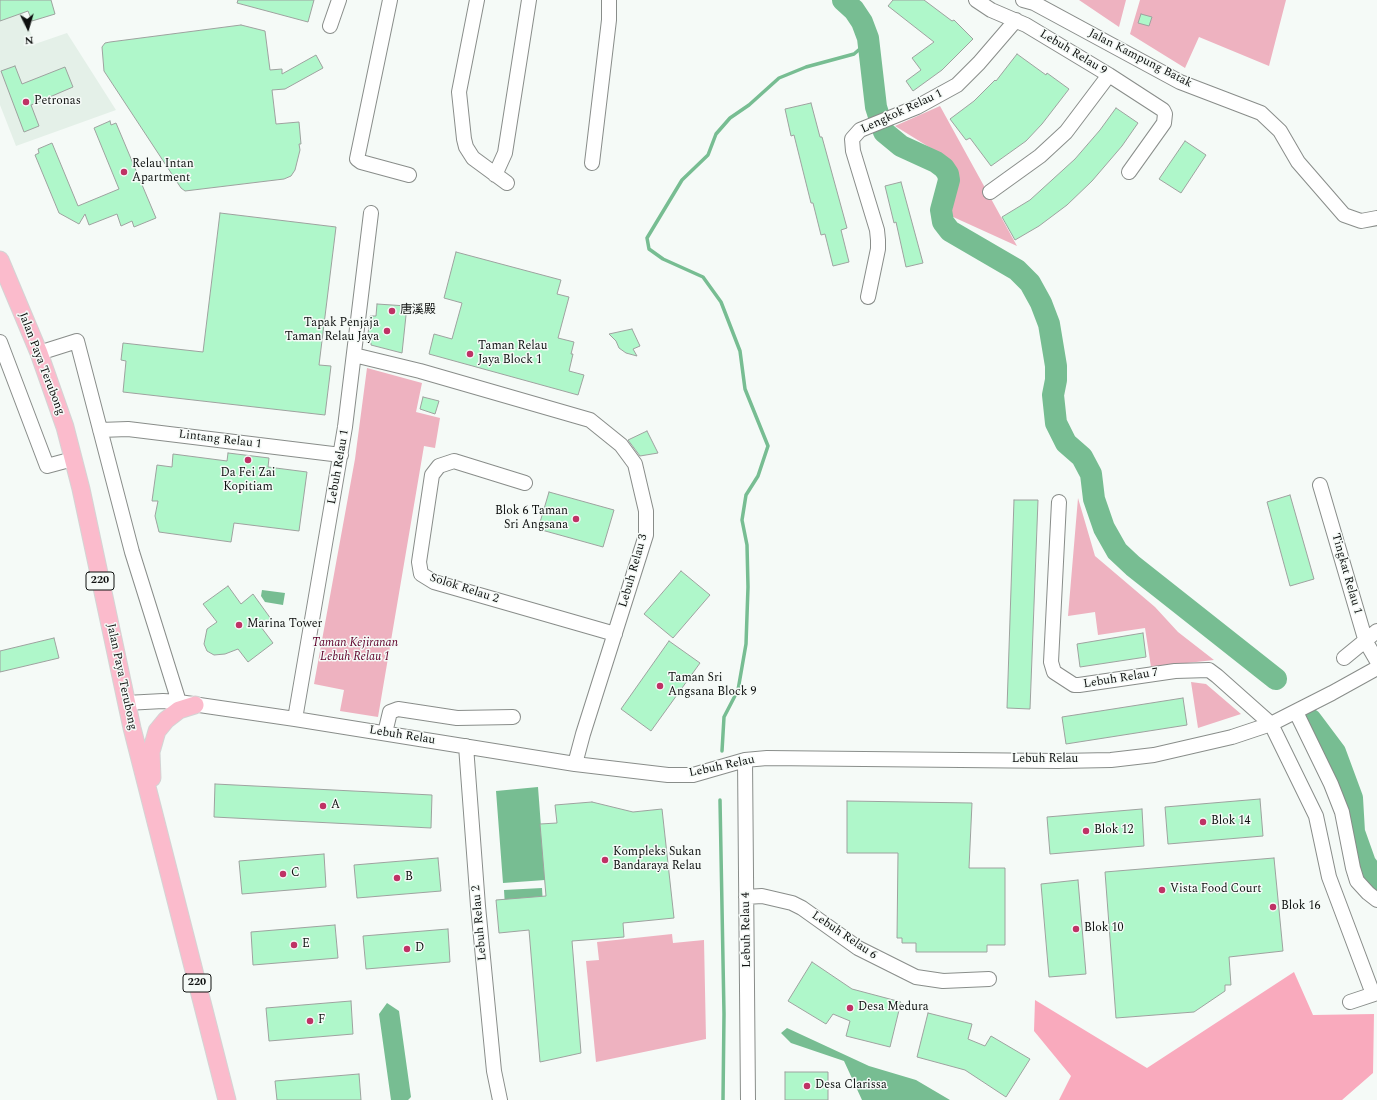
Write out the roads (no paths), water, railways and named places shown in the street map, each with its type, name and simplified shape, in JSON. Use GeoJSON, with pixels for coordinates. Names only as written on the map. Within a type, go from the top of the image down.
{"type":"FeatureCollection","features":[{"type":"Feature","properties":{"kind":"main road","name":"Jalan Paya Terubong"},"geometry":{"type":"LineString","coordinates":[[0,260],[53,389],[73,459],[126,703],[227,1100]]}},
{"type":"Feature","properties":{"kind":"main road"},"geometry":{"type":"LineString","coordinates":[[152,808],[151,752],[154,739],[166,720],[179,710],[196,705]]}},
{"type":"Feature","properties":{"kind":"street"},"geometry":{"type":"LineString","coordinates":[[330,26],[339,0]]}},
{"type":"Feature","properties":{"kind":"street"},"geometry":{"type":"LineString","coordinates":[[390,0],[357,159],[361,162],[409,175]]}},
{"type":"Feature","properties":{"kind":"street"},"geometry":{"type":"LineString","coordinates":[[477,0],[459,92],[459,105],[466,147],[473,158],[507,183]]}},
{"type":"Feature","properties":{"kind":"street"},"geometry":{"type":"LineString","coordinates":[[495,175],[505,153],[529,0]]}},
{"type":"Feature","properties":{"kind":"street"},"geometry":{"type":"LineString","coordinates":[[592,163],[609,20],[609,0]]}},
{"type":"Feature","properties":{"kind":"street","name":"Lebuh Relau 9"},"geometry":{"type":"LineString","coordinates":[[976,0],[991,10],[1016,20],[1158,106],[1165,114],[1162,126],[1129,172]]}},
{"type":"Feature","properties":{"kind":"street","name":"Jalan Kampung Batak"},"geometry":{"type":"LineString","coordinates":[[1023,0],[1034,3],[1180,82],[1261,113],[1280,131],[1298,162],[1344,215],[1361,221],[1377,218]]}},
{"type":"Feature","properties":{"kind":"street","name":"Lengkok Relau 1"},"geometry":{"type":"LineString","coordinates":[[868,297],[878,249],[877,230],[852,145],[852,139],[856,134],[874,124],[922,104],[957,85],[980,63],[1016,20]]}},
{"type":"Feature","properties":{"kind":"street"},"geometry":{"type":"LineString","coordinates":[[990,192],[1040,156],[1066,132],[1109,75]]}},
{"type":"Feature","properties":{"kind":"street","name":"Lebuh Relau 1"},"geometry":{"type":"LineString","coordinates":[[295,719],[341,455],[371,213]]}},
{"type":"Feature","properties":{"kind":"street"},"geometry":{"type":"LineString","coordinates":[[39,353],[77,341],[132,552],[179,702]]}},
{"type":"Feature","properties":{"kind":"street"},"geometry":{"type":"LineString","coordinates":[[0,342],[47,466],[73,459]]}},
{"type":"Feature","properties":{"kind":"street","name":"Lebuh Relau 3"},"geometry":{"type":"LineString","coordinates":[[354,356],[420,371],[590,420],[621,445],[635,464],[639,476],[647,524],[646,535],[634,577],[583,734],[575,764]]}},
{"type":"Feature","properties":{"kind":"street","name":"Lintang Relau 1"},"geometry":{"type":"LineString","coordinates":[[100,430],[128,429],[341,455]]}},
{"type":"Feature","properties":{"kind":"street","name":"Solok Relau 2"},"geometry":{"type":"LineString","coordinates":[[525,483],[454,461],[439,466],[432,475],[418,562],[421,574],[434,582],[615,634]]}},
{"type":"Feature","properties":{"kind":"street","name":"Tingkat Relau 1"},"geometry":{"type":"LineString","coordinates":[[1320,485],[1366,642],[1377,661]]}},
{"type":"Feature","properties":{"kind":"street","name":"Lebuh Relau 7"},"geometry":{"type":"LineString","coordinates":[[1060,502],[1051,662],[1054,672],[1074,685],[1079,686],[1175,671],[1209,670],[1218,676],[1271,724]]}},
{"type":"Feature","properties":{"kind":"street"},"geometry":{"type":"LineString","coordinates":[[1344,658],[1366,642],[1377,631]]}},
{"type":"Feature","properties":{"kind":"street","name":"Lebuh Relau"},"geometry":{"type":"LineString","coordinates":[[126,703],[163,701],[179,702],[385,733],[575,764],[668,775],[693,775],[745,760],[790,757],[1111,760],[1154,756],[1232,738],[1271,724],[1377,668]]}},
{"type":"Feature","properties":{"kind":"street"},"geometry":{"type":"LineString","coordinates":[[385,733],[390,712],[398,709],[458,718],[513,717]]}},
{"type":"Feature","properties":{"kind":"street"},"geometry":{"type":"LineString","coordinates":[[1296,712],[1331,784],[1342,812],[1357,881],[1377,900]]}},
{"type":"Feature","properties":{"kind":"street"},"geometry":{"type":"LineString","coordinates":[[1271,724],[1316,816],[1329,877],[1375,994],[1350,1002]]}},
{"type":"Feature","properties":{"kind":"street","name":"Lebuh Relau 2"},"geometry":{"type":"LineString","coordinates":[[466,746],[478,906],[494,1071],[500,1100]]}},
{"type":"Feature","properties":{"kind":"street","name":"Lebuh Relau 4"},"geometry":{"type":"LineString","coordinates":[[745,760],[748,1100]]}},
{"type":"Feature","properties":{"kind":"street","name":"Lebuh Relau 6"},"geometry":{"type":"LineString","coordinates":[[746,897],[762,896],[792,903],[802,908],[858,948],[916,977],[943,981],[989,979]]}},
{"type":"Feature","properties":{"kind":"waterway"},"geometry":{"type":"LineString","coordinates":[[843,0],[854,10],[862,22],[868,38],[876,107],[884,132],[901,146],[936,162],[944,168],[948,174],[949,180],[941,210],[943,222],[950,231],[1017,270],[1030,283],[1041,303],[1049,324],[1056,366],[1056,380],[1053,395],[1056,423],[1066,443],[1082,457],[1091,474],[1094,499],[1104,528],[1117,551],[1133,566],[1276,679]]}},
{"type":"Feature","properties":{"kind":"waterway"},"geometry":{"type":"LineString","coordinates":[[722,751],[724,717],[738,690],[746,644],[748,587],[747,545],[742,520],[746,495],[758,476],[768,446],[745,389],[740,351],[721,302],[703,277],[663,259],[649,249],[647,238],[682,180],[708,155],[716,134],[730,118],[749,105],[779,78],[806,67],[854,54],[861,48],[868,38]]}},
{"type":"Feature","properties":{"kind":"waterway"},"geometry":{"type":"LineString","coordinates":[[1311,720],[1335,752],[1352,798],[1354,832],[1365,863],[1377,879]]}},
{"type":"Feature","properties":{"kind":"waterway"},"geometry":{"type":"LineString","coordinates":[[720,800],[724,1014],[723,1100]]}},
{"type":"Feature","properties":{"kind":"place","name":"Petronas"},"geometry":{"type":"Point","coordinates":[26,102]}},
{"type":"Feature","properties":{"kind":"place","name":"Relau Intan Apartment"},"geometry":{"type":"Point","coordinates":[124,172]}},
{"type":"Feature","properties":{"kind":"place","name":"唐溪殿"},"geometry":{"type":"Point","coordinates":[392,311]}},
{"type":"Feature","properties":{"kind":"place","name":"Tapak Penjaja Taman Relau Jaya"},"geometry":{"type":"Point","coordinates":[387,331]}},
{"type":"Feature","properties":{"kind":"place","name":"Taman Relau Jaya Block 1"},"geometry":{"type":"Point","coordinates":[470,354]}},
{"type":"Feature","properties":{"kind":"place","name":"Da Fei Zai Kopitiam"},"geometry":{"type":"Point","coordinates":[248,460]}},
{"type":"Feature","properties":{"kind":"place","name":"Blok 6 Taman Sri Angsana"},"geometry":{"type":"Point","coordinates":[576,519]}},
{"type":"Feature","properties":{"kind":"place","name":"Marina Tower"},"geometry":{"type":"Point","coordinates":[239,625]}},
{"type":"Feature","properties":{"kind":"place","name":"Taman Sri Angsana Block 9"},"geometry":{"type":"Point","coordinates":[660,686]}},
{"type":"Feature","properties":{"kind":"place","name":"A"},"geometry":{"type":"Point","coordinates":[323,806]}},
{"type":"Feature","properties":{"kind":"place","name":"Blok 14"},"geometry":{"type":"Point","coordinates":[1203,822]}},
{"type":"Feature","properties":{"kind":"place","name":"Blok 12"},"geometry":{"type":"Point","coordinates":[1086,831]}},
{"type":"Feature","properties":{"kind":"place","name":"Kompleks Sukan Bandaraya Relau"},"geometry":{"type":"Point","coordinates":[605,860]}},
{"type":"Feature","properties":{"kind":"place","name":"C"},"geometry":{"type":"Point","coordinates":[283,874]}},
{"type":"Feature","properties":{"kind":"place","name":"B"},"geometry":{"type":"Point","coordinates":[397,878]}},
{"type":"Feature","properties":{"kind":"place","name":"Vista Food Court"},"geometry":{"type":"Point","coordinates":[1162,890]}},
{"type":"Feature","properties":{"kind":"place","name":"Blok 16"},"geometry":{"type":"Point","coordinates":[1273,907]}},
{"type":"Feature","properties":{"kind":"place","name":"Blok 10"},"geometry":{"type":"Point","coordinates":[1076,929]}},
{"type":"Feature","properties":{"kind":"place","name":"E"},"geometry":{"type":"Point","coordinates":[294,945]}},
{"type":"Feature","properties":{"kind":"place","name":"D"},"geometry":{"type":"Point","coordinates":[407,949]}},
{"type":"Feature","properties":{"kind":"place","name":"Desa Medura"},"geometry":{"type":"Point","coordinates":[850,1008]}},
{"type":"Feature","properties":{"kind":"place","name":"F"},"geometry":{"type":"Point","coordinates":[310,1021]}},
{"type":"Feature","properties":{"kind":"place","name":"Desa Clarissa"},"geometry":{"type":"Point","coordinates":[807,1086]}},
{"type":"Feature","properties":{"kind":"park label","name":"Taman Kejiranan Lebuh Relau 1"},"geometry":{"type":"Point","coordinates":[355,651]}}]}
